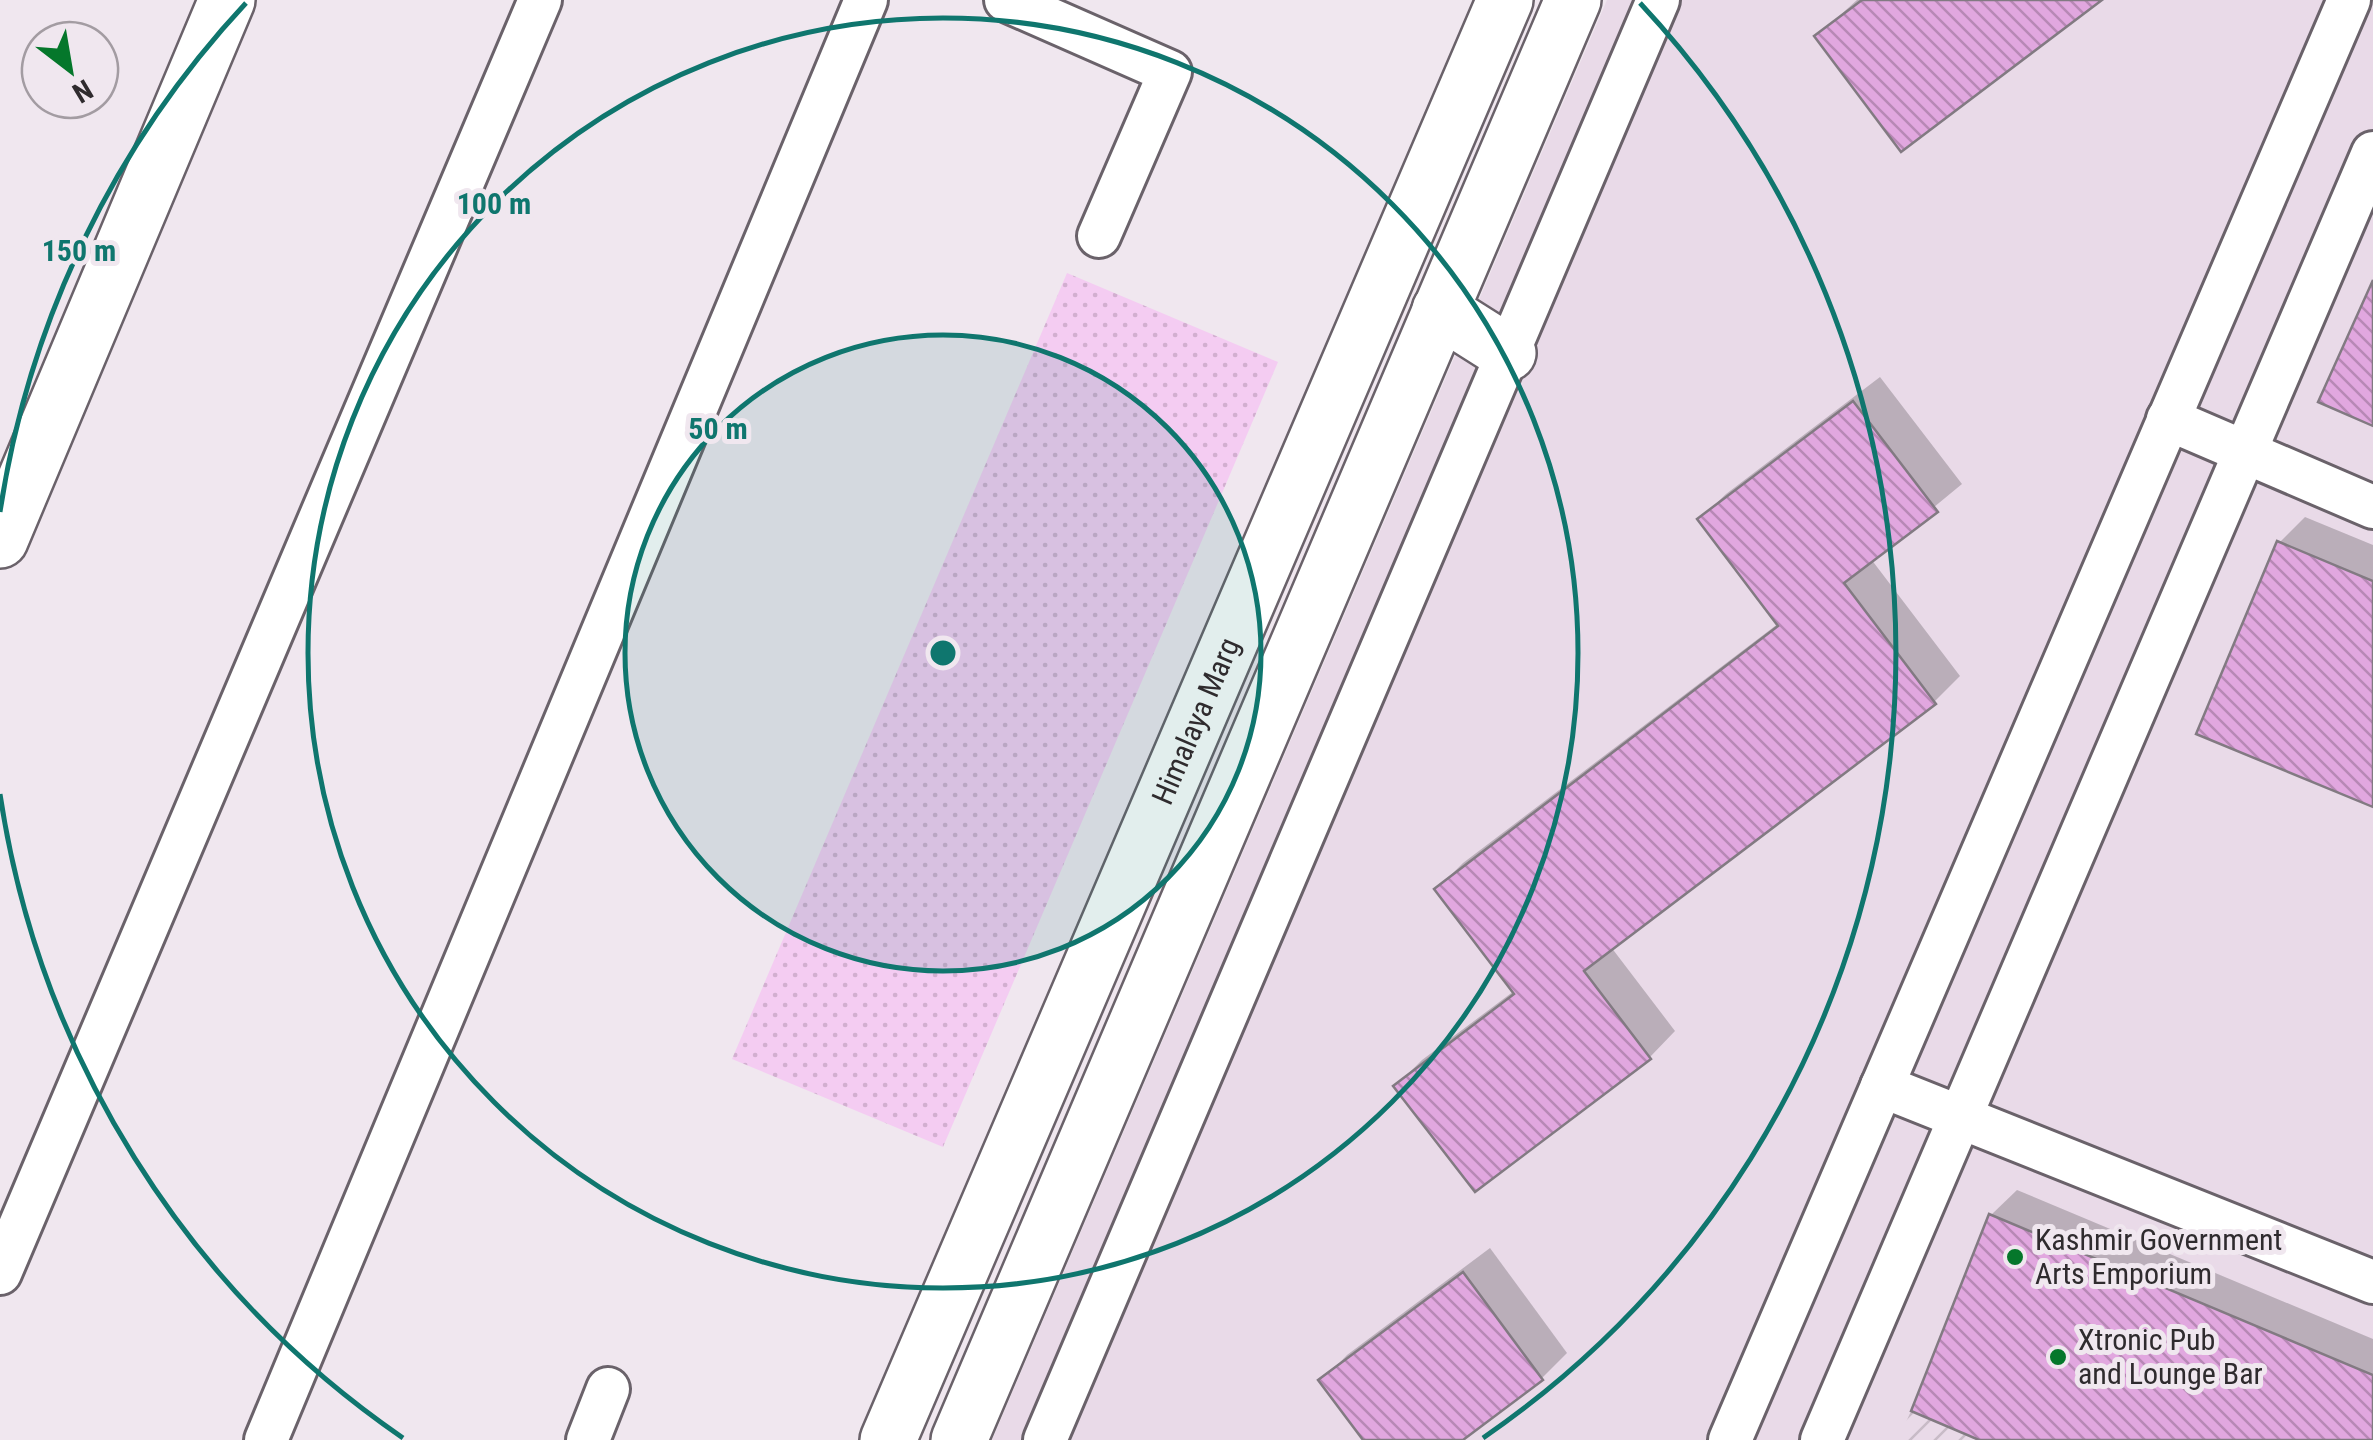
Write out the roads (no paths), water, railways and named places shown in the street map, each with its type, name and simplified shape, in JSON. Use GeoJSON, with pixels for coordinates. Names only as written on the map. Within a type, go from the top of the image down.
{"type":"FeatureCollection","features":[{"type":"Feature","properties":{"kind":"main road"},"geometry":{"type":"LineString","coordinates":[[0,540],[226,0]]}},
{"type":"Feature","properties":{"kind":"main road","name":"Himalaya Marg"},"geometry":{"type":"LineString","coordinates":[[888,1440],[1505,0]]}},
{"type":"Feature","properties":{"kind":"main road"},"geometry":{"type":"LineString","coordinates":[[959,1440],[1573,0]]}},
{"type":"Feature","properties":{"kind":"main road"},"geometry":{"type":"LineString","coordinates":[[1440,310],[1508,354]]}},
{"type":"Feature","properties":{"kind":"street"},"geometry":{"type":"LineString","coordinates":[[0,1273],[540,0]]}},
{"type":"Feature","properties":{"kind":"street"},"geometry":{"type":"LineString","coordinates":[[266,1440],[866,0]]}},
{"type":"Feature","properties":{"kind":"street"},"geometry":{"type":"LineString","coordinates":[[1006,0],[1170,72],[1099,236]]}},
{"type":"Feature","properties":{"kind":"street"},"geometry":{"type":"LineString","coordinates":[[1045,1440],[1658,0]]}},
{"type":"Feature","properties":{"kind":"street"},"geometry":{"type":"LineString","coordinates":[[1730,1440],[2348,0]]}},
{"type":"Feature","properties":{"kind":"street"},"geometry":{"type":"LineString","coordinates":[[1822,1440],[2373,153]]}},
{"type":"Feature","properties":{"kind":"street"},"geometry":{"type":"LineString","coordinates":[[2168,419],[2373,507]]}},
{"type":"Feature","properties":{"kind":"street"},"geometry":{"type":"LineString","coordinates":[[1882,1086],[2373,1282]]}},
{"type":"Feature","properties":{"kind":"street"},"geometry":{"type":"LineString","coordinates":[[588,1440],[608,1389]]}},
{"type":"Feature","properties":{"kind":"place","name":"Kashmir Government Arts Emporium"},"geometry":{"type":"Point","coordinates":[2015,1257]}},
{"type":"Feature","properties":{"kind":"place","name":"Xtronic Pub and Lounge Bar"},"geometry":{"type":"Point","coordinates":[2058,1357]}}]}
